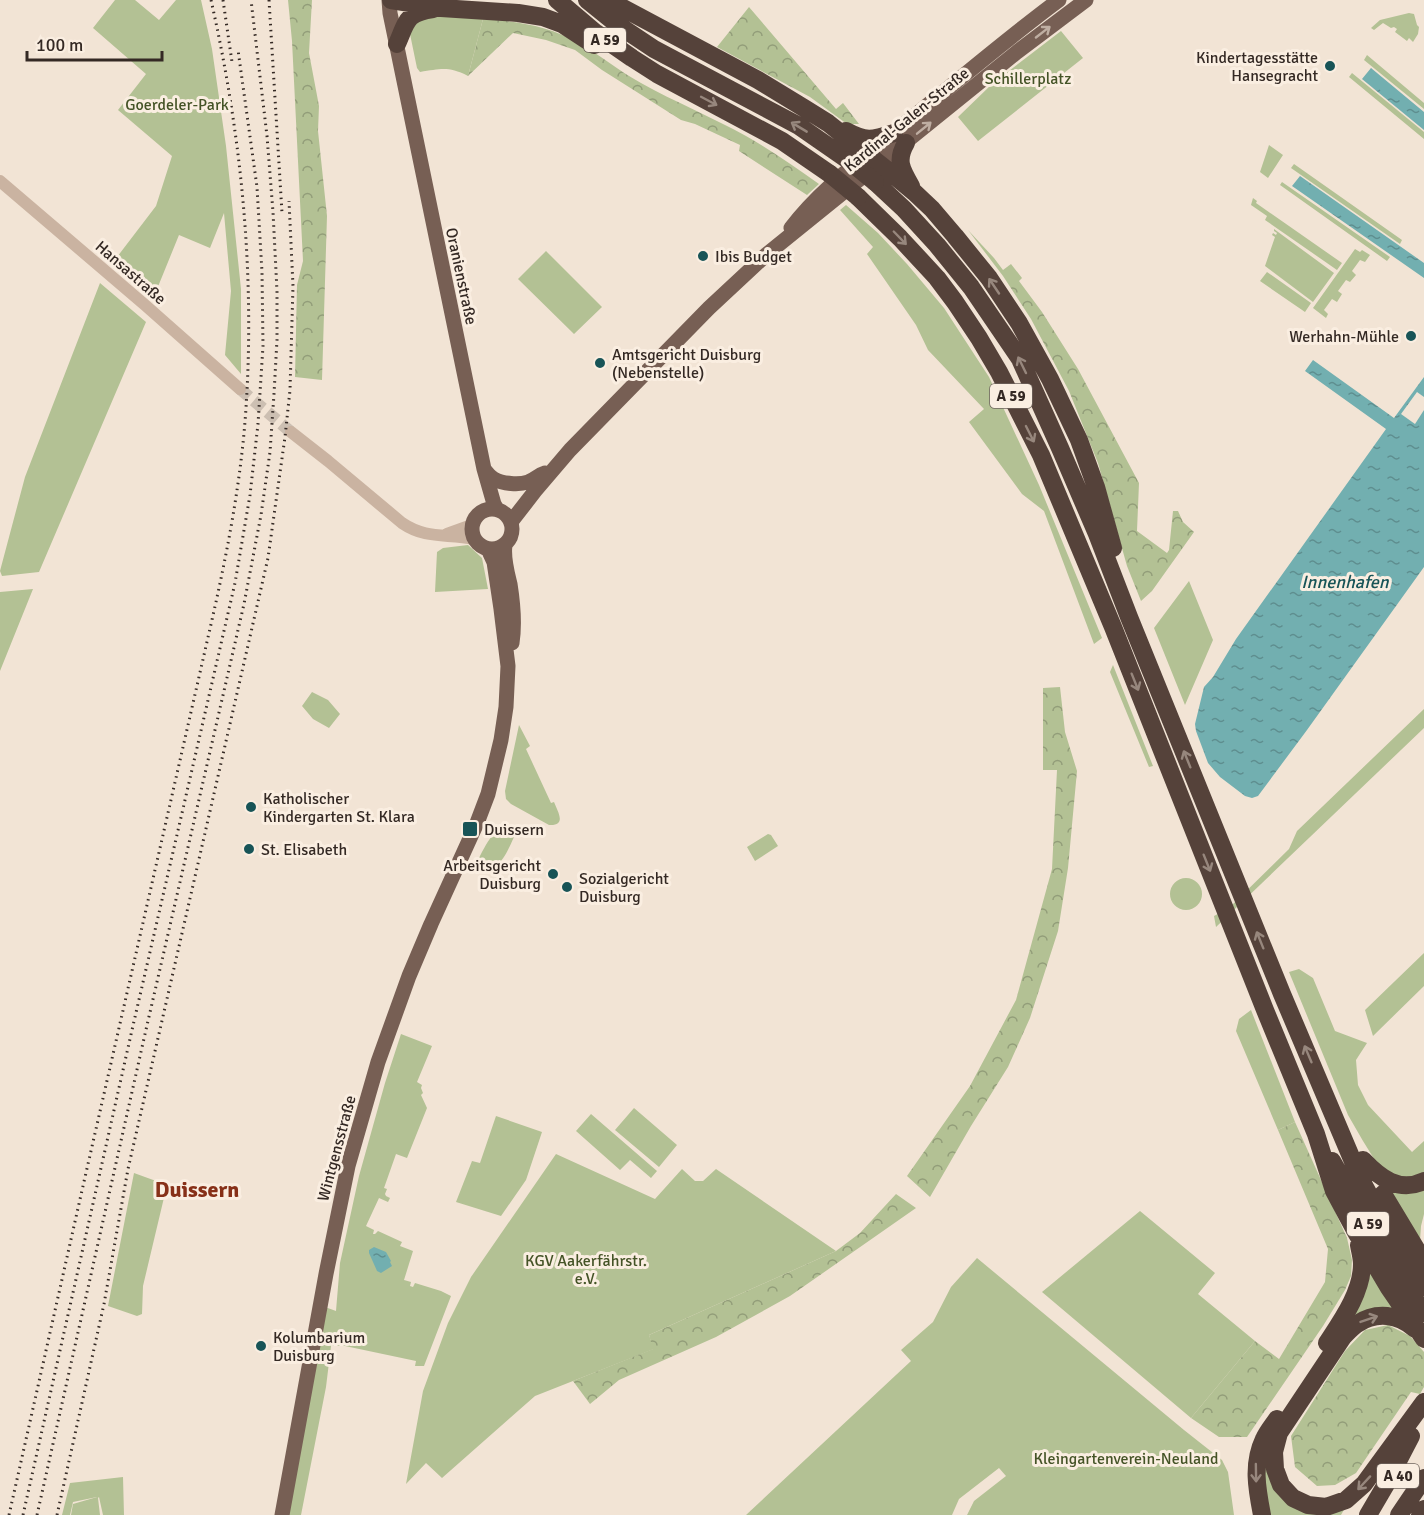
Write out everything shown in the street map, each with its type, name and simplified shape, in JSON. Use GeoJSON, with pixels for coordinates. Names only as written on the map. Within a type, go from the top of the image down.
{"type":"FeatureCollection","features":[{"type":"Feature","properties":{"kind":"highway"},"geometry":{"type":"LineString","coordinates":[[390,0],[441,8],[543,17],[562,24],[618,61],[657,74]]}},
{"type":"Feature","properties":{"kind":"highway","name":"A 59"},"geometry":{"type":"LineString","coordinates":[[557,0],[610,43],[657,74],[782,141],[830,174],[858,197],[937,278],[979,338],[1041,455],[1113,627],[1316,1134],[1383,1251],[1424,1313]]}},
{"type":"Feature","properties":{"kind":"highway","name":"A 59"},"geometry":{"type":"LineString","coordinates":[[587,0],[618,25],[654,49],[799,126],[848,160],[874,167],[904,209],[971,287],[1020,359],[1097,534],[1282,994],[1360,1178],[1396,1244],[1424,1287]]}},
{"type":"Feature","properties":{"kind":"highway"},"geometry":{"type":"LineString","coordinates":[[608,0],[758,80],[828,123],[868,140],[900,138],[899,158],[904,175],[914,192],[955,236],[989,278],[1019,323],[1050,379],[1079,440],[1096,487],[1116,558],[1129,617]]}},
{"type":"Feature","properties":{"kind":"highway"},"geometry":{"type":"LineString","coordinates":[[397,44],[410,17],[415,13],[441,8]]}},
{"type":"Feature","properties":{"kind":"highway"},"geometry":{"type":"LineString","coordinates":[[828,123],[874,167],[914,192]]}},
{"type":"Feature","properties":{"kind":"highway"},"geometry":{"type":"LineString","coordinates":[[1331,1107],[1424,1262]]}},
{"type":"Feature","properties":{"kind":"highway"},"geometry":{"type":"LineString","coordinates":[[1316,1134],[1334,1191],[1389,1288],[1423,1338]]}},
{"type":"Feature","properties":{"kind":"highway"},"geometry":{"type":"LineString","coordinates":[[1363,1160],[1376,1173],[1396,1184],[1417,1185],[1424,1181]]}},
{"type":"Feature","properties":{"kind":"highway"},"geometry":{"type":"LineString","coordinates":[[1262,1515],[1256,1464],[1263,1439],[1334,1333],[1355,1295],[1363,1262],[1357,1234]]}},
{"type":"Feature","properties":{"kind":"highway"},"geometry":{"type":"LineString","coordinates":[[1423,1338],[1399,1318],[1385,1315],[1371,1317],[1356,1324],[1343,1337],[1279,1433],[1274,1452],[1275,1469],[1281,1485],[1293,1498],[1308,1504],[1326,1507],[1346,1500],[1364,1484],[1424,1402]]}},
{"type":"Feature","properties":{"kind":"highway"},"geometry":{"type":"LineString","coordinates":[[1370,1515],[1424,1411]]}},
{"type":"Feature","properties":{"kind":"highway","name":"A 40"},"geometry":{"type":"LineString","coordinates":[[1370,1515],[1424,1437]]}},
{"type":"Feature","properties":{"kind":"highway","name":"A 40"},"geometry":{"type":"LineString","coordinates":[[1399,1515],[1424,1478]]}},
{"type":"Feature","properties":{"kind":"highway"},"geometry":{"type":"LineString","coordinates":[[1420,1515],[1424,1509]]}},
{"type":"Feature","properties":{"kind":"main road","name":"Oranienstraße"},"geometry":{"type":"LineString","coordinates":[[390,0],[390,13],[416,146],[484,469],[498,514]]}},
{"type":"Feature","properties":{"kind":"main road","name":"Kardinal-Galen-Straße"},"geometry":{"type":"LineString","coordinates":[[498,514],[509,510],[535,491],[570,450],[709,308],[778,244],[874,167],[900,138],[998,48],[1059,0]]}},
{"type":"Feature","properties":{"kind":"main road","name":"Kardinal-Galen-Straße"},"geometry":{"type":"LineString","coordinates":[[900,138],[1086,0]]}},
{"type":"Feature","properties":{"kind":"main road","name":"Kardinal-Galen-Straße"},"geometry":{"type":"LineString","coordinates":[[484,469],[496,480],[515,484],[530,482],[540,474],[554,471]]}},
{"type":"Feature","properties":{"kind":"main road"},"geometry":{"type":"LineString","coordinates":[[498,514],[513,528],[509,541],[505,546],[494,550],[477,544],[473,532],[474,520],[498,514]]}},
{"type":"Feature","properties":{"kind":"main road"},"geometry":{"type":"LineString","coordinates":[[505,546],[504,555],[511,588],[514,631],[508,666]]}},
{"type":"Feature","properties":{"kind":"main road"},"geometry":{"type":"LineString","coordinates":[[488,549],[494,562],[508,666]]}},
{"type":"Feature","properties":{"kind":"main road","name":"Wintgensstraße"},"geometry":{"type":"LineString","coordinates":[[282,1515],[348,1166],[378,1062],[409,976],[483,808],[504,724],[508,666]]}},
{"type":"Feature","properties":{"kind":"street","name":"Hansastraße"},"geometry":{"type":"LineString","coordinates":[[0,181],[240,389]]}},
{"type":"Feature","properties":{"kind":"street"},"geometry":{"type":"LineString","coordinates":[[291,432],[402,523],[420,533],[440,536],[473,532]]}},
{"type":"Feature","properties":{"kind":"green space","name":"Goerdeler-Park"},"geometry":{"type":"Polygon","coordinates":[[[115,0],[135,0],[159,20],[176,0],[201,0],[212,49],[226,146],[241,289],[241,374],[225,355],[231,291],[224,213],[210,248],[179,235],[155,294],[114,261],[156,206],[172,156],[118,110],[146,74],[93,28],[115,0]]]}},
{"type":"Feature","properties":{"kind":"green space"},"geometry":{"type":"Polygon","coordinates":[[[288,0],[312,0],[309,53],[319,106],[318,131],[327,216],[322,380],[295,377],[297,285],[303,261],[288,0]]]}},
{"type":"Feature","properties":{"kind":"green space"},"geometry":{"type":"Polygon","coordinates":[[[749,7],[836,109],[843,103],[859,124],[847,124],[810,97],[717,47],[749,7]]]}},
{"type":"Feature","properties":{"kind":"green space"},"geometry":{"type":"Polygon","coordinates":[[[1409,13],[1414,14],[1419,27],[1413,42],[1409,38],[1407,41],[1395,32],[1397,29],[1394,27],[1391,28],[1383,23],[1374,30],[1371,28],[1380,20],[1409,13]]]}},
{"type":"Feature","properties":{"kind":"green space"},"geometry":{"type":"Polygon","coordinates":[[[437,15],[483,19],[468,76],[439,69],[420,72],[417,68],[410,34],[418,20],[437,15]]]}},
{"type":"Feature","properties":{"kind":"green space"},"geometry":{"type":"Polygon","coordinates":[[[483,19],[532,25],[568,37],[641,83],[746,136],[819,184],[807,195],[739,151],[740,145],[681,120],[602,70],[575,50],[546,40],[513,33],[468,76],[483,19]]]}},
{"type":"Feature","properties":{"kind":"green space","name":"Schillerplatz"},"geometry":{"type":"Polygon","coordinates":[[[1061,31],[1083,58],[978,141],[958,117],[992,84],[1061,31]]]}},
{"type":"Feature","properties":{"kind":"green space"},"geometry":{"type":"Polygon","coordinates":[[[1367,55],[1424,103],[1424,109],[1364,60],[1367,55]]]}},
{"type":"Feature","properties":{"kind":"green space"},"geometry":{"type":"Polygon","coordinates":[[[1352,73],[1424,132],[1424,139],[1349,77],[1352,73]]]}},
{"type":"Feature","properties":{"kind":"green space"},"geometry":{"type":"Polygon","coordinates":[[[1269,145],[1283,155],[1268,178],[1260,172],[1269,145]]]}},
{"type":"Feature","properties":{"kind":"green space"},"geometry":{"type":"Polygon","coordinates":[[[1294,164],[1402,240],[1400,244],[1291,168],[1294,164]]]}},
{"type":"Feature","properties":{"kind":"green space"},"geometry":{"type":"Polygon","coordinates":[[[1282,182],[1390,257],[1387,261],[1280,185],[1282,182]]]}},
{"type":"Feature","properties":{"kind":"green space"},"geometry":{"type":"Polygon","coordinates":[[[1253,198],[1257,201],[1256,203],[1342,263],[1337,270],[1265,220],[1267,216],[1251,205],[1253,198]]]}},
{"type":"Feature","properties":{"kind":"green space"},"geometry":{"type":"Polygon","coordinates":[[[846,205],[878,233],[944,308],[989,377],[1039,485],[1102,638],[1094,644],[1044,511],[1022,494],[969,422],[984,409],[928,350],[916,325],[867,254],[873,247],[840,210],[846,205]]]}},
{"type":"Feature","properties":{"kind":"green space"},"geometry":{"type":"Polygon","coordinates":[[[1274,229],[1334,273],[1313,302],[1265,266],[1275,237],[1272,235],[1277,233],[1274,229]]]}},
{"type":"Feature","properties":{"kind":"green space"},"geometry":{"type":"Polygon","coordinates":[[[968,230],[1003,270],[1011,264],[1022,278],[1019,281],[1042,312],[1078,369],[1139,483],[1137,531],[1167,553],[1173,511],[1178,511],[1183,522],[1194,532],[1152,591],[1141,601],[1127,566],[1098,463],[1069,391],[1031,319],[1003,276],[968,230]]]}},
{"type":"Feature","properties":{"kind":"green space"},"geometry":{"type":"Polygon","coordinates":[[[1355,249],[1370,255],[1365,262],[1360,260],[1352,271],[1356,275],[1350,282],[1346,280],[1338,291],[1342,294],[1337,302],[1332,299],[1324,310],[1328,314],[1326,318],[1313,308],[1355,249]]]}},
{"type":"Feature","properties":{"kind":"green space"},"geometry":{"type":"Polygon","coordinates":[[[546,251],[602,307],[574,334],[518,279],[546,251]]]}},
{"type":"Feature","properties":{"kind":"green space"},"geometry":{"type":"Polygon","coordinates":[[[1267,272],[1311,303],[1305,312],[1260,281],[1267,272]]]}},
{"type":"Feature","properties":{"kind":"green space"},"geometry":{"type":"Polygon","coordinates":[[[100,283],[146,322],[39,572],[2,576],[0,571],[25,477],[100,283]]]}},
{"type":"Feature","properties":{"kind":"green space"},"geometry":{"type":"Polygon","coordinates":[[[468,545],[482,558],[488,589],[435,592],[437,552],[443,548],[468,545]]]}},
{"type":"Feature","properties":{"kind":"green space"},"geometry":{"type":"Polygon","coordinates":[[[1189,581],[1213,640],[1185,705],[1154,628],[1189,581]]]}},
{"type":"Feature","properties":{"kind":"green space"},"geometry":{"type":"Polygon","coordinates":[[[33,589],[0,671],[0,592],[33,589]]]}},
{"type":"Feature","properties":{"kind":"green space"},"geometry":{"type":"Polygon","coordinates":[[[1113,665],[1153,766],[1149,767],[1110,672],[1113,665]]]}},
{"type":"Feature","properties":{"kind":"green space"},"geometry":{"type":"Polygon","coordinates":[[[1060,687],[1065,732],[1077,771],[1068,868],[1058,931],[1030,1018],[1008,1067],[930,1197],[907,1176],[970,1086],[1016,1000],[1052,869],[1057,770],[1043,770],[1043,688],[1060,687]]]}},
{"type":"Feature","properties":{"kind":"green space"},"geometry":{"type":"Polygon","coordinates":[[[312,692],[328,700],[340,714],[329,728],[313,719],[302,706],[312,692]]]}},
{"type":"Feature","properties":{"kind":"green space"},"geometry":{"type":"Polygon","coordinates":[[[1424,709],[1424,728],[1216,927],[1214,916],[1229,908],[1289,849],[1297,831],[1424,709]]]}},
{"type":"Feature","properties":{"kind":"green space"},"geometry":{"type":"Polygon","coordinates":[[[519,725],[530,746],[526,749],[551,803],[554,802],[559,814],[560,821],[555,825],[549,825],[506,799],[505,791],[519,725]]]}},
{"type":"Feature","properties":{"kind":"green space"},"geometry":{"type":"Polygon","coordinates":[[[500,828],[513,834],[514,837],[504,857],[491,868],[472,872],[488,842],[500,828]]]}},
{"type":"Feature","properties":{"kind":"green space"},"geometry":{"type":"Polygon","coordinates":[[[768,834],[778,846],[755,861],[747,847],[768,834]]]}},
{"type":"Feature","properties":{"kind":"green space"},"geometry":{"type":"Polygon","coordinates":[[[1186,878],[1197,883],[1202,894],[1197,905],[1186,910],[1175,905],[1170,894],[1175,883],[1186,878]]]}},
{"type":"Feature","properties":{"kind":"green space"},"geometry":{"type":"Polygon","coordinates":[[[1424,953],[1424,986],[1373,1036],[1365,1010],[1424,953]]]}},
{"type":"Feature","properties":{"kind":"green space"},"geometry":{"type":"Polygon","coordinates":[[[1299,969],[1313,978],[1335,1031],[1367,1043],[1356,1060],[1358,1085],[1368,1105],[1412,1152],[1424,1141],[1424,1174],[1397,1179],[1376,1162],[1363,1141],[1348,1115],[1289,972],[1299,969]]]}},
{"type":"Feature","properties":{"kind":"green space"},"geometry":{"type":"Polygon","coordinates":[[[1251,1010],[1295,1122],[1278,1130],[1236,1031],[1239,1019],[1251,1010]]]}},
{"type":"Feature","properties":{"kind":"green space"},"geometry":{"type":"Polygon","coordinates":[[[401,1034],[432,1046],[417,1082],[422,1085],[421,1095],[427,1108],[407,1158],[396,1154],[384,1188],[387,1189],[386,1196],[390,1198],[388,1202],[379,1198],[366,1226],[374,1230],[373,1234],[378,1231],[402,1242],[400,1246],[413,1251],[404,1280],[411,1282],[410,1286],[413,1287],[415,1283],[451,1296],[424,1366],[415,1366],[416,1361],[345,1346],[331,1346],[326,1387],[301,1515],[288,1515],[325,1307],[336,1311],[340,1263],[359,1176],[401,1034]]]}},
{"type":"Feature","properties":{"kind":"green space"},"geometry":{"type":"Polygon","coordinates":[[[634,1108],[677,1145],[659,1167],[615,1130],[634,1108]]]}},
{"type":"Feature","properties":{"kind":"green space"},"geometry":{"type":"Polygon","coordinates":[[[591,1114],[657,1171],[651,1178],[630,1160],[620,1170],[576,1131],[591,1114]]]}},
{"type":"Feature","properties":{"kind":"green space"},"geometry":{"type":"Polygon","coordinates":[[[496,1116],[542,1132],[526,1180],[501,1216],[456,1202],[472,1161],[480,1163],[496,1116]]]}},
{"type":"Feature","properties":{"kind":"green space"},"geometry":{"type":"Polygon","coordinates":[[[1295,1122],[1347,1238],[1352,1260],[1351,1276],[1323,1326],[1247,1437],[1219,1437],[1191,1418],[1255,1341],[1279,1359],[1325,1282],[1328,1249],[1278,1130],[1295,1122]]]}},
{"type":"Feature","properties":{"kind":"green space","name":"KGV Aakerfährstr. e.V."},"geometry":{"type":"Polygon","coordinates":[[[556,1154],[655,1199],[682,1169],[695,1181],[703,1181],[716,1169],[836,1251],[649,1335],[654,1349],[535,1396],[442,1478],[426,1463],[406,1484],[423,1391],[448,1323],[471,1277],[556,1154]]]}},
{"type":"Feature","properties":{"kind":"green space"},"geometry":{"type":"Polygon","coordinates":[[[134,1173],[167,1185],[143,1286],[142,1314],[137,1316],[108,1306],[134,1173]]]}},
{"type":"Feature","properties":{"kind":"green space"},"geometry":{"type":"Polygon","coordinates":[[[1424,1189],[1424,1214],[1420,1241],[1389,1190],[1424,1189]]]}},
{"type":"Feature","properties":{"kind":"green space"},"geometry":{"type":"Polygon","coordinates":[[[896,1194],[916,1208],[790,1296],[716,1337],[619,1380],[590,1404],[573,1381],[653,1349],[649,1335],[836,1251],[860,1233],[896,1194]]]}},
{"type":"Feature","properties":{"kind":"green space"},"geometry":{"type":"Polygon","coordinates":[[[1140,1211],[1215,1273],[1198,1294],[1255,1341],[1191,1418],[1042,1292],[1140,1211]]]}},
{"type":"Feature","properties":{"kind":"green space","name":"Kleingartenverein-Neuland"},"geometry":{"type":"Polygon","coordinates":[[[977,1258],[1222,1460],[1228,1472],[1234,1515],[967,1515],[974,1501],[1006,1476],[999,1468],[959,1499],[952,1515],[746,1515],[911,1361],[901,1350],[933,1322],[951,1287],[977,1258]]]}},
{"type":"Feature","properties":{"kind":"green space"},"geometry":{"type":"Polygon","coordinates":[[[1369,1263],[1400,1313],[1349,1324],[1369,1263]]]}},
{"type":"Feature","properties":{"kind":"green space"},"geometry":{"type":"Polygon","coordinates":[[[1388,1325],[1410,1336],[1424,1352],[1424,1387],[1420,1394],[1411,1392],[1356,1473],[1335,1485],[1317,1486],[1295,1467],[1291,1436],[1345,1351],[1365,1330],[1388,1325]]]}},
{"type":"Feature","properties":{"kind":"green space"},"geometry":{"type":"Polygon","coordinates":[[[1265,1457],[1282,1497],[1346,1506],[1341,1515],[1268,1515],[1263,1484],[1265,1457]]]}},
{"type":"Feature","properties":{"kind":"green space"},"geometry":{"type":"Polygon","coordinates":[[[123,1477],[124,1515],[103,1515],[99,1497],[100,1515],[71,1515],[73,1504],[97,1497],[73,1502],[70,1515],[62,1515],[70,1483],[123,1477]]]}},
{"type":"Feature","properties":{"kind":"water"},"geometry":{"type":"Polygon","coordinates":[[[1371,68],[1424,112],[1424,130],[1362,79],[1371,68]]]}},
{"type":"Feature","properties":{"kind":"water"},"geometry":{"type":"Polygon","coordinates":[[[1300,176],[1424,263],[1424,278],[1292,186],[1300,176]]]}},
{"type":"Feature","properties":{"kind":"water","name":"Innenhafen"},"geometry":{"type":"Polygon","coordinates":[[[1313,360],[1394,418],[1424,377],[1424,567],[1258,796],[1252,798],[1245,796],[1220,777],[1208,763],[1195,724],[1204,687],[1386,429],[1305,371],[1313,360]]]}},
{"type":"Feature","properties":{"kind":"water"},"geometry":{"type":"Polygon","coordinates":[[[374,1247],[386,1252],[391,1261],[392,1266],[381,1273],[377,1271],[369,1253],[369,1250],[374,1247]]]}},
{"type":"Feature","properties":{"kind":"pier"},"geometry":{"type":"Polygon","coordinates":[[[1417,392],[1424,397],[1424,410],[1415,424],[1401,414],[1417,392]]]}},
{"type":"Feature","properties":{"kind":"tunnel"},"geometry":{"type":"LineString","coordinates":[[240,389],[291,432]]}},
{"type":"Feature","properties":{"kind":"railway"},"geometry":{"type":"LineString","coordinates":[[9,1515],[215,605],[232,521],[240,465],[248,357],[247,254],[238,151],[211,0]]}},
{"type":"Feature","properties":{"kind":"railway"},"geometry":{"type":"LineString","coordinates":[[223,0],[232,62]]}},
{"type":"Feature","properties":{"kind":"railway"},"geometry":{"type":"LineString","coordinates":[[37,1515],[244,604],[270,452],[277,340],[277,291],[267,136],[251,0]]}},
{"type":"Feature","properties":{"kind":"railway"},"geometry":{"type":"LineString","coordinates":[[269,0],[282,213]]}},
{"type":"Feature","properties":{"kind":"railway"},"geometry":{"type":"LineString","coordinates":[[23,1515],[235,583],[250,495],[263,346],[262,272],[257,187],[238,50]]}},
{"type":"Feature","properties":{"kind":"railway"},"geometry":{"type":"LineString","coordinates":[[57,1515],[104,1304],[128,1169],[268,558],[290,390],[293,286],[289,201]]}},
{"type":"Feature","properties":{"kind":"place","name":"Kindertagesstätte Hansegracht"},"geometry":{"type":"Point","coordinates":[1330,66]}},
{"type":"Feature","properties":{"kind":"place","name":"Ibis Budget"},"geometry":{"type":"Point","coordinates":[703,256]}},
{"type":"Feature","properties":{"kind":"place","name":"Werhahn-Mühle"},"geometry":{"type":"Point","coordinates":[1411,336]}},
{"type":"Feature","properties":{"kind":"place","name":"Amtsgericht Duisburg (Nebenstelle)"},"geometry":{"type":"Point","coordinates":[600,363]}},
{"type":"Feature","properties":{"kind":"place","name":"Katholischer Kindergarten St. Klara"},"geometry":{"type":"Point","coordinates":[251,807]}},
{"type":"Feature","properties":{"kind":"place","name":"Duissern"},"geometry":{"type":"Point","coordinates":[470,829]}},
{"type":"Feature","properties":{"kind":"place","name":"St. Elisabeth"},"geometry":{"type":"Point","coordinates":[249,849]}},
{"type":"Feature","properties":{"kind":"place","name":"Arbeitsgericht Duisburg"},"geometry":{"type":"Point","coordinates":[553,874]}},
{"type":"Feature","properties":{"kind":"place","name":"Sozialgericht Duisburg"},"geometry":{"type":"Point","coordinates":[567,887]}},
{"type":"Feature","properties":{"kind":"place","name":"Kolumbarium Duisburg"},"geometry":{"type":"Point","coordinates":[261,1346]}},
{"type":"Feature","properties":{"kind":"district","name":"Duissern"},"geometry":{"type":"Point","coordinates":[197,1189]}}]}
